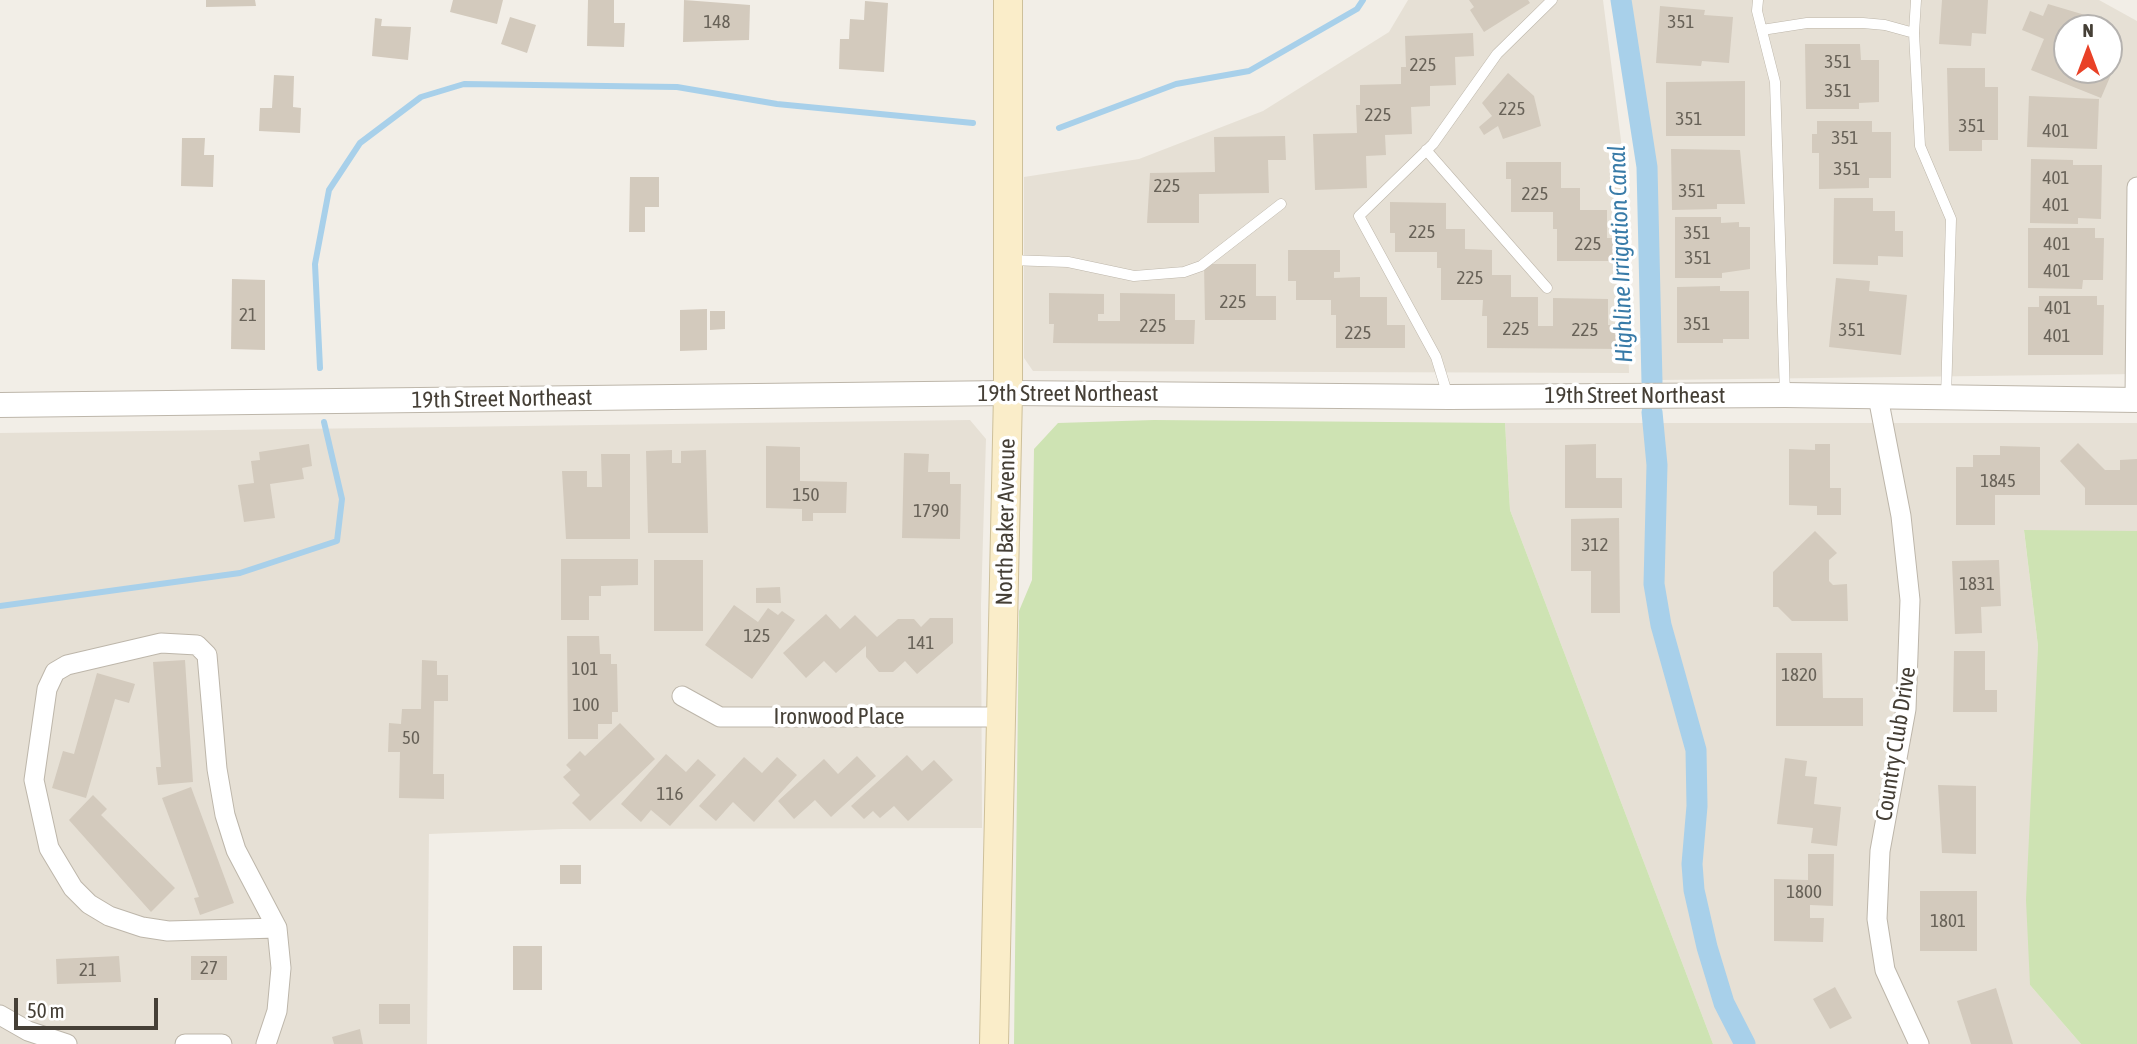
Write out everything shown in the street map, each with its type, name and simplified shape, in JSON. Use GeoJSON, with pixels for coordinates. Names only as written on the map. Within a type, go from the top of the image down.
{"type":"FeatureCollection","features":[{"type":"Feature","properties":{"kind":"main road","name":"North Baker Avenue"},"geometry":{"type":"LineString","coordinates":[[994,1044],[1008,393],[1008,0]]}},
{"type":"Feature","properties":{"kind":"street"},"geometry":{"type":"LineString","coordinates":[[2136,400],[2137,187]]}},
{"type":"Feature","properties":{"kind":"street","name":"19th Street Northeast"},"geometry":{"type":"LineString","coordinates":[[0,405],[1008,393],[1449,397],[1785,395],[2136,400]]}},
{"type":"Feature","properties":{"kind":"street","name":"Country Club Drive"},"geometry":{"type":"LineString","coordinates":[[1878,397],[1907,558],[1910,612],[1906,709],[1880,851],[1877,919],[1885,970],[1919,1044]]}},
{"type":"Feature","properties":{"kind":"street"},"geometry":{"type":"LineString","coordinates":[[266,1044],[272,1034],[278,1000],[281,968],[277,928],[236,850],[225,815],[217,769],[207,655],[197,645],[160,643],[67,665],[55,672],[47,689],[34,780],[49,848],[73,888],[89,904],[109,916],[142,927],[168,931],[277,928]]}},
{"type":"Feature","properties":{"kind":"street","name":"Ironwood Place"},"geometry":{"type":"LineString","coordinates":[[682,696],[720,717],[1002,717]]}},
{"type":"Feature","properties":{"kind":"street"},"geometry":{"type":"LineString","coordinates":[[0,1015],[28,1031],[67,1044]]}},
{"type":"Feature","properties":{"kind":"street"},"geometry":{"type":"LineString","coordinates":[[186,1044],[222,1044]]}},
{"type":"Feature","properties":{"kind":"lane"},"geometry":{"type":"LineString","coordinates":[[1449,397],[1436,356],[1359,216],[1426,150],[1497,54],[1552,0]]}},
{"type":"Feature","properties":{"kind":"lane"},"geometry":{"type":"LineString","coordinates":[[1758,0],[1757,11],[1775,82],[1785,395]]}},
{"type":"Feature","properties":{"kind":"lane"},"geometry":{"type":"LineString","coordinates":[[1916,0],[1914,33],[1920,146],[1951,219],[1946,398]]}},
{"type":"Feature","properties":{"kind":"lane"},"geometry":{"type":"LineString","coordinates":[[1762,30],[1807,23],[1863,23],[1885,25],[1914,33]]}},
{"type":"Feature","properties":{"kind":"lane"},"geometry":{"type":"LineString","coordinates":[[1426,150],[1547,288]]}},
{"type":"Feature","properties":{"kind":"lane"},"geometry":{"type":"LineString","coordinates":[[1009,260],[1068,262],[1126,275],[1184,272],[1201,266],[1281,204]]}},
{"type":"Feature","properties":{"kind":"shaded area"},"geometry":{"type":"Polygon","coordinates":[[[1408,0],[1603,0],[1624,164],[1629,373],[1033,371],[1024,358],[1024,177],[1139,159],[1263,111],[1389,32],[1408,0]]]}},
{"type":"Feature","properties":{"kind":"shaded area"},"geometry":{"type":"Polygon","coordinates":[[[1629,0],[2099,0],[2137,21],[2137,374],[1659,380],[1652,139],[1629,0]]]}},
{"type":"Feature","properties":{"kind":"shaded area"},"geometry":{"type":"Polygon","coordinates":[[[970,420],[986,439],[981,604],[982,828],[563,829],[429,834],[427,1044],[0,1044],[0,433],[970,420]]]}},
{"type":"Feature","properties":{"kind":"shaded area"},"geometry":{"type":"Polygon","coordinates":[[[1505,423],[2137,423],[2137,531],[2024,531],[2038,646],[2030,985],[2081,1044],[1713,1044],[1510,510],[1505,423]]]}},
{"type":"Feature","properties":{"kind":"green space"},"geometry":{"type":"Polygon","coordinates":[[[1154,420],[1505,423],[1510,510],[1713,1044],[1014,1044],[1019,611],[1032,580],[1034,449],[1058,423],[1154,420]]]}},
{"type":"Feature","properties":{"kind":"green space"},"geometry":{"type":"Polygon","coordinates":[[[2024,530],[2137,531],[2137,1044],[2081,1044],[2030,985],[2026,900],[2038,646],[2024,530]]]}},
{"type":"Feature","properties":{"kind":"building"},"geometry":{"type":"Polygon","coordinates":[[[206,0],[255,0],[256,6],[206,7],[206,0]]]}},
{"type":"Feature","properties":{"kind":"building"},"geometry":{"type":"Polygon","coordinates":[[[453,0],[503,0],[497,24],[450,12],[453,0]]]}},
{"type":"Feature","properties":{"kind":"building"},"geometry":{"type":"Polygon","coordinates":[[[588,0],[614,0],[614,23],[625,23],[624,47],[587,46],[588,0]]]}},
{"type":"Feature","properties":{"kind":"building"},"geometry":{"type":"Polygon","coordinates":[[[684,0],[750,5],[749,40],[683,42],[684,0]]]}},
{"type":"Feature","properties":{"kind":"building"},"geometry":{"type":"Polygon","coordinates":[[[1469,0],[1528,0],[1530,3],[1484,32],[1470,10],[1474,7],[1469,0]]]}},
{"type":"Feature","properties":{"kind":"building"},"geometry":{"type":"Polygon","coordinates":[[[1942,0],[1988,0],[1986,34],[1972,33],[1971,46],[1939,44],[1942,0]]]}},
{"type":"Feature","properties":{"kind":"building"},"geometry":{"type":"Polygon","coordinates":[[[865,1],[888,3],[884,72],[839,69],[840,39],[849,39],[850,19],[864,20],[865,1]]]}},
{"type":"Feature","properties":{"kind":"building"},"geometry":{"type":"Polygon","coordinates":[[[2048,4],[2082,14],[2053,14],[2053,79],[2031,70],[2044,39],[2022,30],[2030,11],[2043,16],[2048,4]]]}},
{"type":"Feature","properties":{"kind":"building"},"geometry":{"type":"Polygon","coordinates":[[[1660,6],[1705,10],[1704,15],[1733,17],[1729,63],[1702,61],[1701,66],[1656,63],[1660,6]]]}},
{"type":"Feature","properties":{"kind":"building"},"geometry":{"type":"Polygon","coordinates":[[[510,17],[536,25],[527,53],[501,44],[510,17]]]}},
{"type":"Feature","properties":{"kind":"building"},"geometry":{"type":"Polygon","coordinates":[[[375,18],[382,19],[381,26],[411,27],[408,60],[372,56],[375,18]]]}},
{"type":"Feature","properties":{"kind":"building"},"geometry":{"type":"Polygon","coordinates":[[[1473,33],[1474,56],[1455,57],[1456,85],[1430,86],[1430,106],[1411,107],[1412,134],[1385,135],[1386,155],[1366,156],[1367,188],[1315,190],[1313,134],[1357,133],[1356,105],[1360,105],[1360,85],[1401,84],[1401,67],[1406,67],[1405,36],[1473,33]]]}},
{"type":"Feature","properties":{"kind":"building"},"geometry":{"type":"Polygon","coordinates":[[[1805,44],[1860,44],[1861,60],[1879,60],[1879,102],[1859,103],[1859,109],[1806,109],[1805,44]]]}},
{"type":"Feature","properties":{"kind":"building"},"geometry":{"type":"Polygon","coordinates":[[[1947,68],[1985,68],[1985,87],[1998,87],[1998,140],[1982,140],[1982,151],[1949,151],[1947,68]]]}},
{"type":"Feature","properties":{"kind":"building"},"geometry":{"type":"Polygon","coordinates":[[[1508,73],[1534,96],[1541,126],[1503,139],[1498,126],[1484,135],[1479,127],[1492,116],[1482,103],[1508,73]]]}},
{"type":"Feature","properties":{"kind":"building"},"geometry":{"type":"Polygon","coordinates":[[[274,75],[294,76],[293,107],[301,108],[300,133],[259,131],[260,108],[272,108],[274,75]]]}},
{"type":"Feature","properties":{"kind":"building"},"geometry":{"type":"Polygon","coordinates":[[[1745,81],[1745,136],[1666,136],[1666,82],[1745,81]]]}},
{"type":"Feature","properties":{"kind":"building"},"geometry":{"type":"Polygon","coordinates":[[[2066,84],[2107,84],[2101,98],[2066,84]]]}},
{"type":"Feature","properties":{"kind":"building"},"geometry":{"type":"Polygon","coordinates":[[[2029,96],[2099,99],[2097,149],[2027,147],[2029,96]]]}},
{"type":"Feature","properties":{"kind":"building"},"geometry":{"type":"Polygon","coordinates":[[[1817,121],[1872,121],[1872,132],[1891,132],[1891,178],[1869,178],[1869,188],[1819,189],[1819,153],[1812,153],[1812,134],[1817,134],[1817,121]]]}},
{"type":"Feature","properties":{"kind":"building"},"geometry":{"type":"Polygon","coordinates":[[[1285,136],[1286,160],[1268,160],[1269,193],[1199,194],[1199,223],[1147,223],[1150,173],[1215,172],[1214,137],[1285,136]]]}},
{"type":"Feature","properties":{"kind":"building"},"geometry":{"type":"Polygon","coordinates":[[[182,138],[205,138],[204,155],[214,155],[213,187],[181,186],[182,138]]]}},
{"type":"Feature","properties":{"kind":"building"},"geometry":{"type":"Polygon","coordinates":[[[1671,149],[1740,150],[1745,204],[1717,204],[1717,209],[1672,210],[1671,149]]]}},
{"type":"Feature","properties":{"kind":"building"},"geometry":{"type":"Polygon","coordinates":[[[2031,159],[2073,160],[2073,165],[2102,165],[2101,219],[2078,218],[2078,224],[2030,223],[2031,159]]]}},
{"type":"Feature","properties":{"kind":"building"},"geometry":{"type":"Polygon","coordinates":[[[1506,162],[1561,162],[1561,188],[1580,188],[1580,210],[1607,210],[1607,238],[1625,238],[1625,261],[1557,261],[1557,229],[1553,229],[1553,212],[1511,212],[1511,179],[1506,179],[1506,162]]]}},
{"type":"Feature","properties":{"kind":"building"},"geometry":{"type":"Polygon","coordinates":[[[630,177],[659,177],[659,207],[645,207],[645,232],[629,232],[630,177]]]}},
{"type":"Feature","properties":{"kind":"building"},"geometry":{"type":"Polygon","coordinates":[[[1834,198],[1873,198],[1873,211],[1895,211],[1895,231],[1903,231],[1903,257],[1878,256],[1878,265],[1833,264],[1834,198]]]}},
{"type":"Feature","properties":{"kind":"building"},"geometry":{"type":"Polygon","coordinates":[[[1390,202],[1446,203],[1446,229],[1465,229],[1465,249],[1492,250],[1492,275],[1511,275],[1511,297],[1538,297],[1538,326],[1553,326],[1553,298],[1608,299],[1608,325],[1626,325],[1626,349],[1487,348],[1487,316],[1482,316],[1483,300],[1441,300],[1441,268],[1437,268],[1437,252],[1395,252],[1395,233],[1390,233],[1390,202]]]}},
{"type":"Feature","properties":{"kind":"building"},"geometry":{"type":"Polygon","coordinates":[[[1675,217],[1721,217],[1721,223],[1739,222],[1739,227],[1750,227],[1750,269],[1722,273],[1722,278],[1675,278],[1675,217]]]}},
{"type":"Feature","properties":{"kind":"building"},"geometry":{"type":"Polygon","coordinates":[[[2028,228],[2095,228],[2095,238],[2104,238],[2103,280],[2083,280],[2082,289],[2028,288],[2028,228]]]}},
{"type":"Feature","properties":{"kind":"building"},"geometry":{"type":"Polygon","coordinates":[[[1288,250],[1340,250],[1340,272],[1334,272],[1334,278],[1360,277],[1360,297],[1387,297],[1387,325],[1405,325],[1405,348],[1336,348],[1336,315],[1331,315],[1331,300],[1296,300],[1296,281],[1288,281],[1288,250]]]}},
{"type":"Feature","properties":{"kind":"building"},"geometry":{"type":"Polygon","coordinates":[[[1204,264],[1256,264],[1256,296],[1276,296],[1276,320],[1205,320],[1204,264]]]}},
{"type":"Feature","properties":{"kind":"building"},"geometry":{"type":"Polygon","coordinates":[[[1836,278],[1870,281],[1869,291],[1907,295],[1901,355],[1829,347],[1836,278]]]}},
{"type":"Feature","properties":{"kind":"building"},"geometry":{"type":"Polygon","coordinates":[[[232,279],[265,280],[265,350],[231,349],[232,279]]]}},
{"type":"Feature","properties":{"kind":"building"},"geometry":{"type":"Polygon","coordinates":[[[1720,286],[1720,291],[1749,291],[1749,339],[1723,339],[1723,343],[1677,343],[1677,287],[1720,286]]]}},
{"type":"Feature","properties":{"kind":"building"},"geometry":{"type":"Polygon","coordinates":[[[1049,293],[1104,294],[1104,314],[1098,314],[1098,321],[1120,321],[1120,293],[1175,294],[1175,320],[1195,320],[1194,344],[1053,343],[1054,324],[1049,324],[1049,293]]]}},
{"type":"Feature","properties":{"kind":"building"},"geometry":{"type":"Polygon","coordinates":[[[2039,296],[2097,296],[2097,305],[2104,305],[2103,355],[2028,355],[2028,307],[2039,307],[2039,296]]]}},
{"type":"Feature","properties":{"kind":"building"},"geometry":{"type":"Polygon","coordinates":[[[707,309],[707,350],[680,351],[680,310],[707,309]]]}},
{"type":"Feature","properties":{"kind":"building"},"geometry":{"type":"Polygon","coordinates":[[[710,311],[725,311],[725,329],[710,330],[710,311]]]}},
{"type":"Feature","properties":{"kind":"building"},"geometry":{"type":"Polygon","coordinates":[[[2078,443],[2105,470],[2120,470],[2120,460],[2137,459],[2137,505],[2085,505],[2085,488],[2060,461],[2078,443]]]}},
{"type":"Feature","properties":{"kind":"building"},"geometry":{"type":"Polygon","coordinates":[[[309,444],[312,466],[302,468],[304,479],[270,484],[275,518],[244,522],[238,485],[254,483],[251,461],[260,460],[259,452],[309,444]]]}},
{"type":"Feature","properties":{"kind":"building"},"geometry":{"type":"Polygon","coordinates":[[[1596,444],[1596,478],[1622,478],[1622,508],[1565,508],[1565,445],[1596,444]]]}},
{"type":"Feature","properties":{"kind":"building"},"geometry":{"type":"Polygon","coordinates":[[[1815,444],[1830,444],[1830,488],[1841,488],[1841,515],[1817,515],[1817,506],[1789,505],[1789,449],[1815,450],[1815,444]]]}},
{"type":"Feature","properties":{"kind":"building"},"geometry":{"type":"Polygon","coordinates":[[[766,446],[800,447],[800,481],[847,482],[846,513],[813,513],[813,521],[802,521],[802,509],[766,508],[766,446]]]}},
{"type":"Feature","properties":{"kind":"building"},"geometry":{"type":"Polygon","coordinates":[[[2000,446],[2040,447],[2040,495],[1995,495],[1995,525],[1956,525],[1956,467],[1973,467],[1973,455],[2000,455],[2000,446]]]}},
{"type":"Feature","properties":{"kind":"building"},"geometry":{"type":"Polygon","coordinates":[[[672,450],[672,463],[681,463],[681,451],[706,450],[708,533],[648,533],[646,451],[672,450]]]}},
{"type":"Feature","properties":{"kind":"building"},"geometry":{"type":"Polygon","coordinates":[[[904,453],[929,454],[928,472],[950,472],[950,484],[961,484],[960,539],[902,538],[904,453]]]}},
{"type":"Feature","properties":{"kind":"building"},"geometry":{"type":"Polygon","coordinates":[[[601,454],[630,454],[630,539],[566,539],[562,471],[587,471],[587,487],[602,487],[601,454]]]}},
{"type":"Feature","properties":{"kind":"building"},"geometry":{"type":"Polygon","coordinates":[[[1619,518],[1620,613],[1591,613],[1591,571],[1571,571],[1571,519],[1619,518]]]}},
{"type":"Feature","properties":{"kind":"building"},"geometry":{"type":"Polygon","coordinates":[[[1815,531],[1837,553],[1829,560],[1829,581],[1833,585],[1847,584],[1848,621],[1792,621],[1778,607],[1773,607],[1773,572],[1815,531]]]}},
{"type":"Feature","properties":{"kind":"building"},"geometry":{"type":"Polygon","coordinates":[[[561,559],[638,559],[638,585],[601,586],[601,596],[589,596],[589,620],[561,620],[561,559]]]}},
{"type":"Feature","properties":{"kind":"building"},"geometry":{"type":"Polygon","coordinates":[[[654,560],[703,560],[703,631],[654,631],[654,560]]]}},
{"type":"Feature","properties":{"kind":"building"},"geometry":{"type":"Polygon","coordinates":[[[1999,560],[2001,606],[1981,607],[1982,633],[1955,634],[1952,561],[1999,560]]]}},
{"type":"Feature","properties":{"kind":"building"},"geometry":{"type":"Polygon","coordinates":[[[780,587],[781,603],[756,603],[756,588],[780,587]]]}},
{"type":"Feature","properties":{"kind":"building"},"geometry":{"type":"Polygon","coordinates":[[[734,605],[758,622],[768,608],[778,615],[782,611],[795,620],[752,679],[705,645],[734,605]]]}},
{"type":"Feature","properties":{"kind":"building"},"geometry":{"type":"Polygon","coordinates":[[[826,614],[840,629],[855,615],[877,637],[898,619],[914,619],[921,627],[930,618],[953,618],[953,643],[917,674],[905,661],[893,672],[879,672],[866,657],[866,646],[836,673],[824,661],[806,678],[783,653],[826,614]]]}},
{"type":"Feature","properties":{"kind":"building"},"geometry":{"type":"Polygon","coordinates":[[[567,636],[599,636],[600,654],[611,654],[611,664],[617,664],[618,712],[612,712],[612,724],[598,724],[598,739],[568,739],[567,636]]]}},
{"type":"Feature","properties":{"kind":"building"},"geometry":{"type":"Polygon","coordinates":[[[1954,651],[1985,651],[1985,690],[1997,690],[1997,712],[1953,712],[1954,651]]]}},
{"type":"Feature","properties":{"kind":"building"},"geometry":{"type":"Polygon","coordinates":[[[1776,653],[1822,653],[1823,698],[1863,698],[1863,726],[1776,726],[1776,653]]]}},
{"type":"Feature","properties":{"kind":"building"},"geometry":{"type":"Polygon","coordinates":[[[185,660],[193,782],[158,785],[156,767],[161,767],[153,662],[185,660]]]}},
{"type":"Feature","properties":{"kind":"building"},"geometry":{"type":"Polygon","coordinates":[[[422,660],[437,661],[437,675],[448,675],[448,701],[434,701],[433,774],[444,774],[444,799],[399,798],[400,752],[388,752],[389,723],[401,724],[402,709],[421,709],[422,660]]]}},
{"type":"Feature","properties":{"kind":"building"},"geometry":{"type":"Polygon","coordinates":[[[97,673],[135,684],[129,703],[115,699],[86,798],[52,788],[63,751],[74,754],[97,673]]]}},
{"type":"Feature","properties":{"kind":"building"},"geometry":{"type":"Polygon","coordinates":[[[620,723],[655,759],[590,821],[572,803],[580,795],[563,777],[571,770],[566,765],[580,751],[585,756],[620,723]]]}},
{"type":"Feature","properties":{"kind":"building"},"geometry":{"type":"Polygon","coordinates":[[[666,754],[686,772],[698,759],[716,775],[670,826],[651,810],[641,822],[621,804],[666,754]]]}},
{"type":"Feature","properties":{"kind":"building"},"geometry":{"type":"Polygon","coordinates":[[[907,755],[922,771],[934,760],[953,780],[908,821],[894,806],[880,818],[873,811],[864,819],[851,806],[907,755]]]}},
{"type":"Feature","properties":{"kind":"building"},"geometry":{"type":"Polygon","coordinates":[[[857,756],[876,776],[831,817],[815,800],[794,819],[778,801],[824,759],[838,774],[857,756]]]}},
{"type":"Feature","properties":{"kind":"building"},"geometry":{"type":"Polygon","coordinates":[[[744,757],[762,773],[777,757],[797,775],[754,822],[733,802],[716,821],[699,806],[744,757]]]}},
{"type":"Feature","properties":{"kind":"building"},"geometry":{"type":"Polygon","coordinates":[[[1785,758],[1807,761],[1805,776],[1817,777],[1814,804],[1841,807],[1837,846],[1811,843],[1813,828],[1777,824],[1785,758]]]}},
{"type":"Feature","properties":{"kind":"building"},"geometry":{"type":"Polygon","coordinates":[[[1938,785],[1976,786],[1976,854],[1942,853],[1938,785]]]}},
{"type":"Feature","properties":{"kind":"building"},"geometry":{"type":"Polygon","coordinates":[[[191,787],[234,903],[200,915],[194,898],[199,897],[162,798],[191,787]]]}},
{"type":"Feature","properties":{"kind":"building"},"geometry":{"type":"Polygon","coordinates":[[[93,795],[107,809],[101,815],[175,888],[151,912],[69,820],[93,795]]]}},
{"type":"Feature","properties":{"kind":"building"},"geometry":{"type":"Polygon","coordinates":[[[1808,854],[1834,854],[1833,906],[1810,905],[1810,918],[1824,918],[1823,942],[1774,941],[1774,879],[1808,880],[1808,854]]]}},
{"type":"Feature","properties":{"kind":"building"},"geometry":{"type":"Polygon","coordinates":[[[560,865],[581,865],[581,884],[560,884],[560,865]]]}},
{"type":"Feature","properties":{"kind":"building"},"geometry":{"type":"Polygon","coordinates":[[[1920,891],[1977,891],[1977,951],[1920,951],[1920,891]]]}},
{"type":"Feature","properties":{"kind":"building"},"geometry":{"type":"Polygon","coordinates":[[[513,946],[542,946],[542,990],[513,990],[513,946]]]}},
{"type":"Feature","properties":{"kind":"building"},"geometry":{"type":"Polygon","coordinates":[[[119,956],[121,982],[57,984],[56,959],[119,956]]]}},
{"type":"Feature","properties":{"kind":"building"},"geometry":{"type":"Polygon","coordinates":[[[191,956],[227,956],[227,980],[191,980],[191,956]]]}},
{"type":"Feature","properties":{"kind":"building"},"geometry":{"type":"Polygon","coordinates":[[[1835,987],[1852,1018],[1830,1029],[1813,999],[1835,987]]]}},
{"type":"Feature","properties":{"kind":"building"},"geometry":{"type":"Polygon","coordinates":[[[1996,988],[2013,1044],[1971,1044],[1957,1001],[1996,988]]]}},
{"type":"Feature","properties":{"kind":"building"},"geometry":{"type":"Polygon","coordinates":[[[379,1004],[410,1004],[410,1024],[379,1024],[379,1004]]]}},
{"type":"Feature","properties":{"kind":"building"},"geometry":{"type":"Polygon","coordinates":[[[360,1029],[363,1044],[334,1044],[332,1037],[360,1029]]]}},
{"type":"Feature","properties":{"kind":"waterway"},"geometry":{"type":"LineString","coordinates":[[1059,128],[1176,84],[1249,71],[1357,9],[1363,0]]}},
{"type":"Feature","properties":{"kind":"waterway","name":"Highline Irrigation Canal"},"geometry":{"type":"LineString","coordinates":[[1621,0],[1647,167],[1652,382]]}},
{"type":"Feature","properties":{"kind":"waterway"},"geometry":{"type":"LineString","coordinates":[[320,368],[315,264],[329,190],[360,143],[421,97],[464,84],[677,87],[777,104],[973,123]]}},
{"type":"Feature","properties":{"kind":"waterway","name":"Highline Irrigation Canal"},"geometry":{"type":"LineString","coordinates":[[1652,412],[1657,465],[1654,584],[1661,625],[1696,750],[1697,806],[1692,864],[1694,890],[1724,1003],[1745,1044]]}},
{"type":"Feature","properties":{"kind":"waterway"},"geometry":{"type":"LineString","coordinates":[[0,606],[240,573],[337,541],[342,499],[324,422]]}}]}
